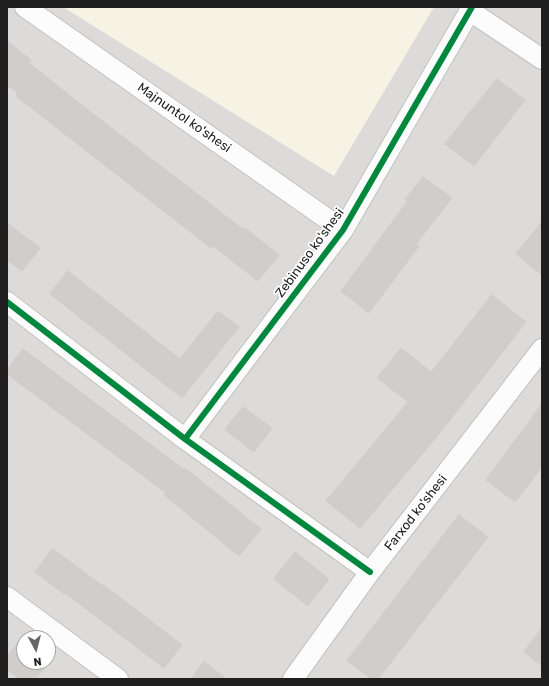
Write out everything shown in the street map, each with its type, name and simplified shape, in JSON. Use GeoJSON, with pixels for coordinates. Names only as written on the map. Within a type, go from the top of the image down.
{"type":"FeatureCollection","features":[{"type":"Feature","properties":{"kind":"street","name":"Majnuntol ko'shesi"},"geometry":{"type":"LineString","coordinates":[[26,7],[343,230]]}},
{"type":"Feature","properties":{"kind":"street","name":"Zebinuso ko'shesi"},"geometry":{"type":"LineString","coordinates":[[185,439],[343,230],[471,9]]}},
{"type":"Feature","properties":{"kind":"street"},"geometry":{"type":"LineString","coordinates":[[471,9],[542,59]]}},
{"type":"Feature","properties":{"kind":"street"},"geometry":{"type":"LineString","coordinates":[[7,302],[185,439],[370,572]]}},
{"type":"Feature","properties":{"kind":"street","name":"Farxod ko'shesi"},"geometry":{"type":"LineString","coordinates":[[293,679],[370,572],[542,349]]}},
{"type":"Feature","properties":{"kind":"street"},"geometry":{"type":"LineString","coordinates":[[7,597],[118,679]]}},
{"type":"Feature","properties":{"kind":"shaded area"},"geometry":{"type":"Polygon","coordinates":[[[7,7],[542,7],[542,679],[7,679],[7,7]]]}},
{"type":"Feature","properties":{"kind":"shaded area"},"geometry":{"type":"Polygon","coordinates":[[[63,7],[434,7],[334,176],[63,7]]]}},
{"type":"Feature","properties":{"kind":"building"},"geometry":{"type":"Polygon","coordinates":[[[7,41],[31,60],[29,63],[83,106],[244,230],[245,228],[279,255],[258,281],[213,246],[211,248],[16,96],[18,93],[7,85],[7,41]]]}},
{"type":"Feature","properties":{"kind":"building"},"geometry":{"type":"Polygon","coordinates":[[[497,79],[525,100],[474,166],[445,144],[497,79]]]}},
{"type":"Feature","properties":{"kind":"building"},"geometry":{"type":"Polygon","coordinates":[[[423,177],[452,198],[416,244],[419,246],[369,313],[341,291],[407,202],[405,200],[423,177]]]}},
{"type":"Feature","properties":{"kind":"building"},"geometry":{"type":"Polygon","coordinates":[[[542,222],[542,275],[516,254],[542,222]]]}},
{"type":"Feature","properties":{"kind":"building"},"geometry":{"type":"Polygon","coordinates":[[[7,223],[40,248],[22,271],[7,260],[7,223]]]}},
{"type":"Feature","properties":{"kind":"building"},"geometry":{"type":"Polygon","coordinates":[[[68,271],[180,359],[218,311],[239,327],[182,398],[50,294],[68,271]]]}},
{"type":"Feature","properties":{"kind":"building"},"geometry":{"type":"Polygon","coordinates":[[[492,295],[526,322],[443,429],[360,528],[326,501],[408,402],[377,378],[401,348],[431,372],[492,295]]]}},
{"type":"Feature","properties":{"kind":"building"},"geometry":{"type":"Polygon","coordinates":[[[23,349],[184,470],[185,468],[261,529],[239,556],[164,495],[166,493],[7,374],[7,370],[23,349]]]}},
{"type":"Feature","properties":{"kind":"building"},"geometry":{"type":"Polygon","coordinates":[[[542,404],[542,467],[515,502],[486,480],[542,404]]]}},
{"type":"Feature","properties":{"kind":"building"},"geometry":{"type":"Polygon","coordinates":[[[243,407],[272,428],[254,452],[225,430],[243,407]]]}},
{"type":"Feature","properties":{"kind":"building"},"geometry":{"type":"Polygon","coordinates":[[[459,515],[488,537],[378,679],[371,679],[347,661],[459,515]]]}},
{"type":"Feature","properties":{"kind":"building"},"geometry":{"type":"Polygon","coordinates":[[[53,549],[103,586],[104,585],[182,645],[164,668],[35,572],[53,549]]]}},
{"type":"Feature","properties":{"kind":"building"},"geometry":{"type":"Polygon","coordinates":[[[295,552],[329,579],[308,606],[274,579],[295,552]]]}},
{"type":"Feature","properties":{"kind":"building"},"geometry":{"type":"Polygon","coordinates":[[[542,628],[542,666],[524,652],[542,628]]]}},
{"type":"Feature","properties":{"kind":"building"},"geometry":{"type":"Polygon","coordinates":[[[16,645],[16,670],[43,670],[36,679],[19,679],[7,670],[7,657],[16,645]]]}},
{"type":"Feature","properties":{"kind":"building"},"geometry":{"type":"Polygon","coordinates":[[[204,662],[206,663],[227,679],[191,679],[204,662]]]}},
{"type":"Feature","properties":{"kind":"cycle path"},"geometry":{"type":"LineString","coordinates":[[185,439],[343,230],[472,7]]}},
{"type":"Feature","properties":{"kind":"cycle path"},"geometry":{"type":"LineString","coordinates":[[7,302],[185,439],[370,572]]}}]}
